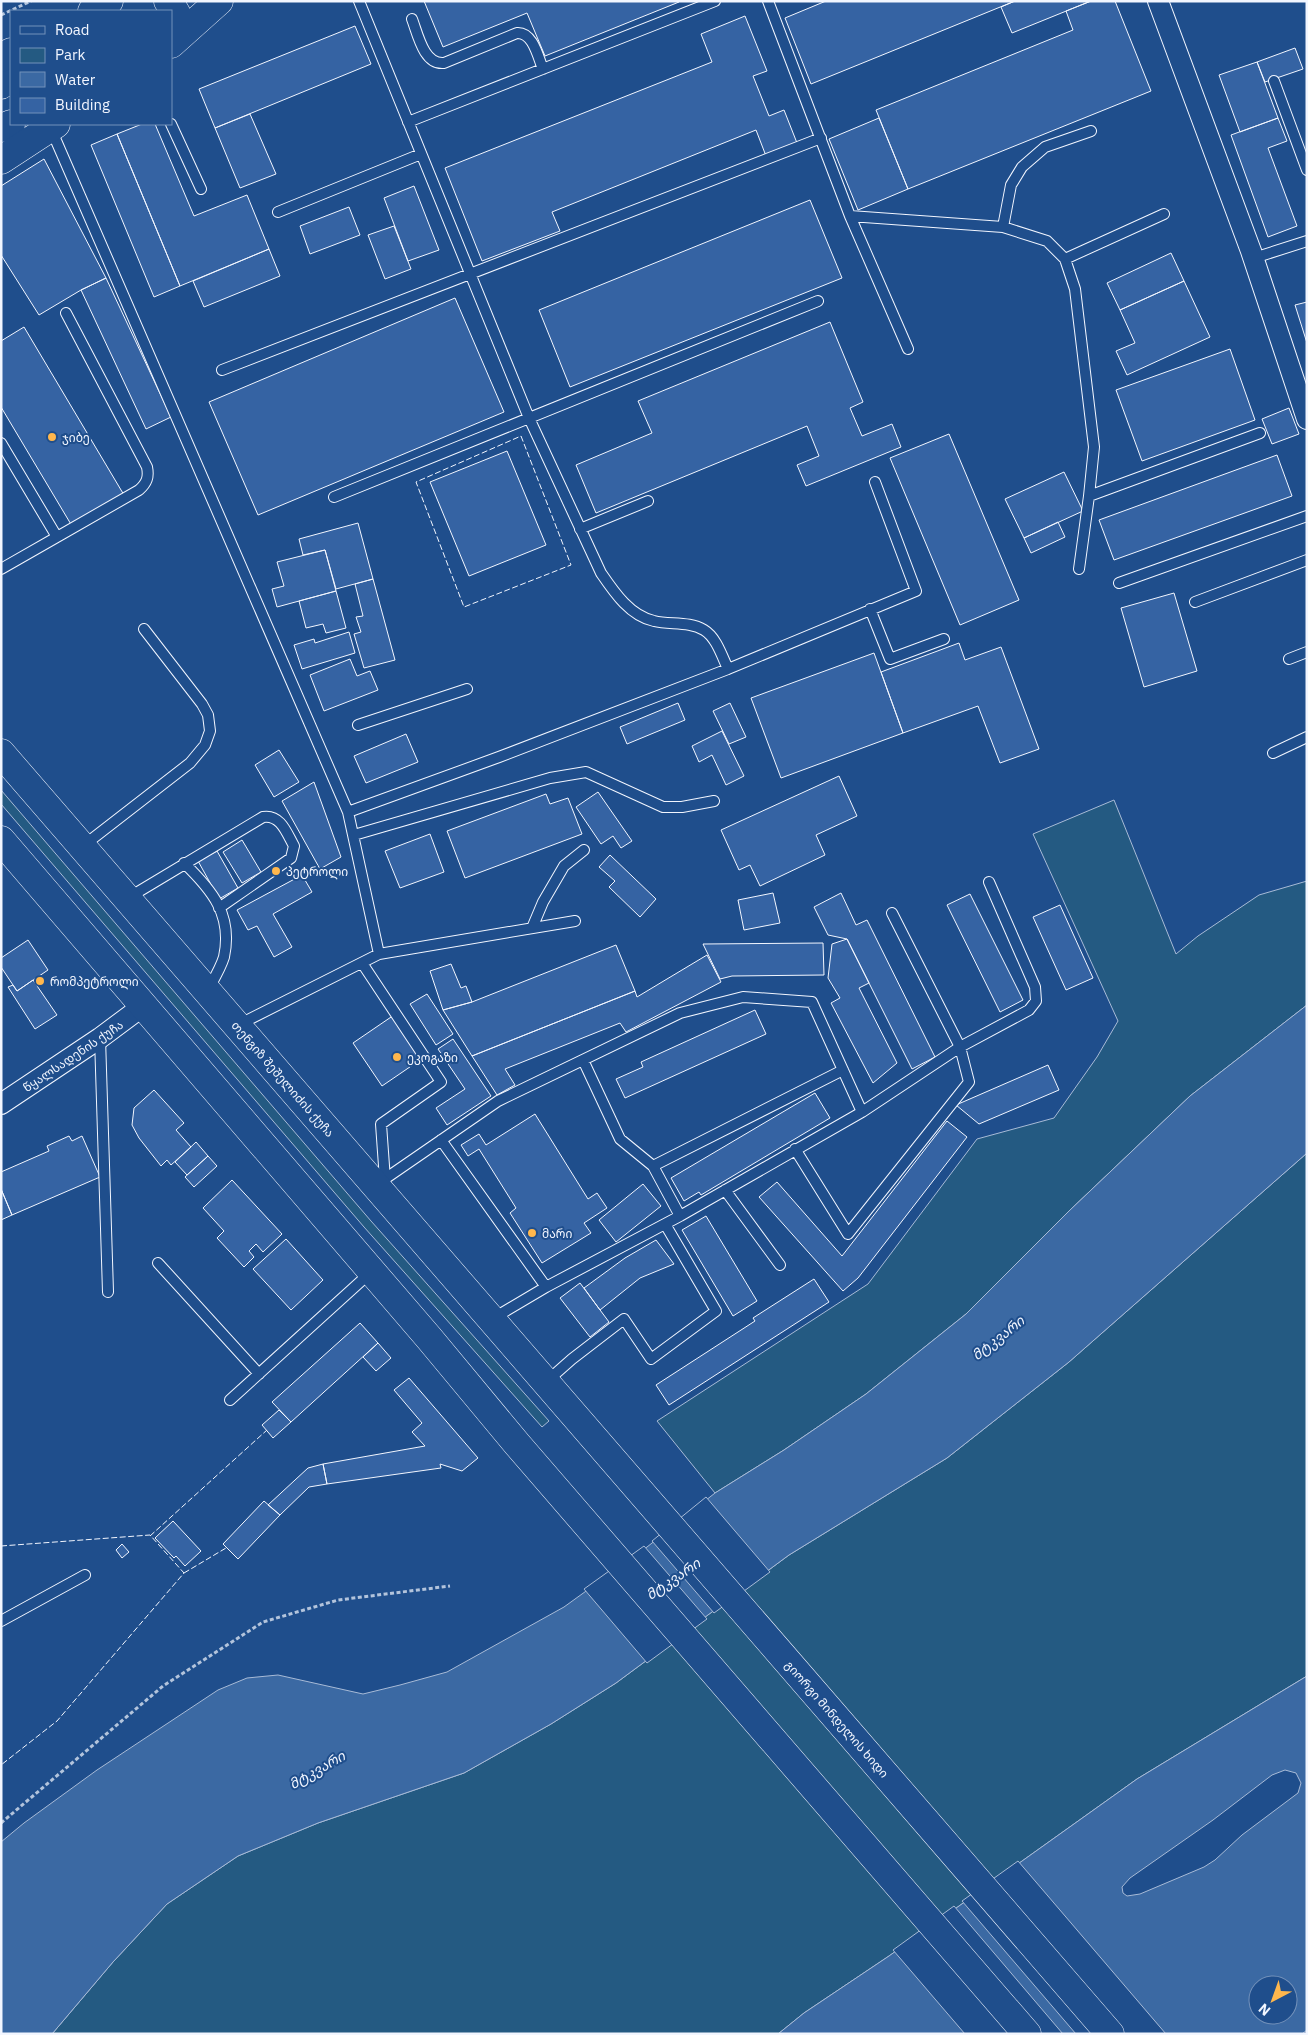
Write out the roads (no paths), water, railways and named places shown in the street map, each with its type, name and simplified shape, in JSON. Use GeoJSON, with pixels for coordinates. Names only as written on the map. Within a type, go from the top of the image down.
{"type":"FeatureCollection","features":[{"type":"Feature","properties":{"kind":"main road"},"geometry":{"type":"LineString","coordinates":[[94,10],[109,1]]}},
{"type":"Feature","properties":{"kind":"main road"},"geometry":{"type":"LineString","coordinates":[[168,1],[180,23],[175,40]]}},
{"type":"Feature","properties":{"kind":"main road"},"geometry":{"type":"LineString","coordinates":[[175,40],[219,1]]}},
{"type":"Feature","properties":{"kind":"main road"},"geometry":{"type":"LineString","coordinates":[[1,160],[53,126]]}},
{"type":"Feature","properties":{"kind":"main road","name":"თენგიზ შეშელიძის ქუჩა"},"geometry":{"type":"LineString","coordinates":[[1,753],[237,1026],[380,1183],[491,1320],[564,1404]]}},
{"type":"Feature","properties":{"kind":"main road"},"geometry":{"type":"LineString","coordinates":[[1,840],[517,1444],[1027,2034]]}},
{"type":"Feature","properties":{"kind":"main road","name":"გიორგი მინდელის ხიდი"},"geometry":{"type":"LineString","coordinates":[[564,1404],[1110,2034]]}},
{"type":"Feature","properties":{"kind":"street"},"geometry":{"type":"LineString","coordinates":[[1158,1],[1254,258],[1307,419]]}},
{"type":"Feature","properties":{"kind":"street","name":"წყალსადენის ქუჩა"},"geometry":{"type":"LineString","coordinates":[[1,1104],[100,1038],[144,1006]]}},
{"type":"Feature","properties":{"kind":"lane"},"geometry":{"type":"LineString","coordinates":[[359,1],[529,418],[601,573],[629,608],[642,616],[654,622],[688,625],[703,629],[712,636],[728,668]]}},
{"type":"Feature","properties":{"kind":"lane"},"geometry":{"type":"LineString","coordinates":[[408,122],[715,1]]}},
{"type":"Feature","properties":{"kind":"lane"},"geometry":{"type":"LineString","coordinates":[[768,1],[822,138],[850,216],[908,348]]}},
{"type":"Feature","properties":{"kind":"lane"},"geometry":{"type":"LineString","coordinates":[[412,19],[427,55],[436,64],[444,63],[517,33],[523,33],[528,36],[543,68]]}},
{"type":"Feature","properties":{"kind":"lane"},"geometry":{"type":"LineString","coordinates":[[1274,81],[1307,170]]}},
{"type":"Feature","properties":{"kind":"lane"},"geometry":{"type":"LineString","coordinates":[[171,125],[201,189]]}},
{"type":"Feature","properties":{"kind":"lane"},"geometry":{"type":"LineString","coordinates":[[53,126],[348,812],[379,954]]}},
{"type":"Feature","properties":{"kind":"lane"},"geometry":{"type":"LineString","coordinates":[[1003,227],[1012,185],[1022,167],[1045,147],[1092,131]]}},
{"type":"Feature","properties":{"kind":"lane"},"geometry":{"type":"LineString","coordinates":[[222,370],[822,138]]}},
{"type":"Feature","properties":{"kind":"lane"},"geometry":{"type":"LineString","coordinates":[[278,212],[421,154]]}},
{"type":"Feature","properties":{"kind":"lane"},"geometry":{"type":"LineString","coordinates":[[1065,260],[1164,214]]}},
{"type":"Feature","properties":{"kind":"lane"},"geometry":{"type":"LineString","coordinates":[[850,216],[1003,227],[1046,241],[1065,260],[1075,289],[1094,447],[1079,569]]}},
{"type":"Feature","properties":{"kind":"lane"},"geometry":{"type":"LineString","coordinates":[[1254,258],[1307,241]]}},
{"type":"Feature","properties":{"kind":"lane"},"geometry":{"type":"LineString","coordinates":[[334,497],[818,301]]}},
{"type":"Feature","properties":{"kind":"lane"},"geometry":{"type":"LineString","coordinates":[[1,569],[145,486],[148,467],[66,313]]}},
{"type":"Feature","properties":{"kind":"lane"},"geometry":{"type":"LineString","coordinates":[[1089,496],[1260,433]]}},
{"type":"Feature","properties":{"kind":"lane"},"geometry":{"type":"LineString","coordinates":[[1,443],[57,537]]}},
{"type":"Feature","properties":{"kind":"lane"},"geometry":{"type":"LineString","coordinates":[[348,812],[499,757],[728,668],[916,591],[876,482]]}},
{"type":"Feature","properties":{"kind":"lane"},"geometry":{"type":"LineString","coordinates":[[580,529],[648,501]]}},
{"type":"Feature","properties":{"kind":"lane"},"geometry":{"type":"LineString","coordinates":[[1119,583],[1307,516]]}},
{"type":"Feature","properties":{"kind":"lane"},"geometry":{"type":"LineString","coordinates":[[1195,602],[1307,560]]}},
{"type":"Feature","properties":{"kind":"lane"},"geometry":{"type":"LineString","coordinates":[[870,609],[890,659],[944,639]]}},
{"type":"Feature","properties":{"kind":"lane"},"geometry":{"type":"LineString","coordinates":[[82,846],[190,763],[205,745],[210,731],[208,714],[202,704],[144,629]]}},
{"type":"Feature","properties":{"kind":"lane"},"geometry":{"type":"LineString","coordinates":[[1289,659],[1307,652]]}},
{"type":"Feature","properties":{"kind":"lane"},"geometry":{"type":"LineString","coordinates":[[358,724],[467,689]]}},
{"type":"Feature","properties":{"kind":"lane"},"geometry":{"type":"LineString","coordinates":[[1273,754],[1307,736]]}},
{"type":"Feature","properties":{"kind":"lane"},"geometry":{"type":"LineString","coordinates":[[354,835],[550,778],[586,772],[663,808],[682,807],[714,801]]}},
{"type":"Feature","properties":{"kind":"lane"},"geometry":{"type":"LineString","coordinates":[[127,898],[263,817],[274,817],[279,821],[294,846],[291,858],[219,908]]}},
{"type":"Feature","properties":{"kind":"lane"},"geometry":{"type":"LineString","coordinates":[[532,928],[543,902],[564,866],[584,850]]}},
{"type":"Feature","properties":{"kind":"lane"},"geometry":{"type":"LineString","coordinates":[[184,863],[206,884],[216,900],[226,928],[224,958],[208,992]]}},
{"type":"Feature","properties":{"kind":"lane"},"geometry":{"type":"LineString","coordinates":[[491,1320],[546,1287],[666,1224],[862,1112],[960,1047],[1014,1020],[1029,1010],[1036,1001],[1037,996],[1032,979],[989,882]]}},
{"type":"Feature","properties":{"kind":"lane"},"geometry":{"type":"LineString","coordinates":[[795,1149],[848,1234],[969,1082],[960,1047],[892,913]]}},
{"type":"Feature","properties":{"kind":"lane"},"geometry":{"type":"LineString","coordinates":[[237,1026],[379,954],[574,921]]}},
{"type":"Feature","properties":{"kind":"lane"},"geometry":{"type":"LineString","coordinates":[[362,963],[442,1082],[382,1124],[380,1183]]}},
{"type":"Feature","properties":{"kind":"lane"},"geometry":{"type":"LineString","coordinates":[[380,1183],[498,1101],[680,1013],[743,997],[812,1002],[862,1112]]}},
{"type":"Feature","properties":{"kind":"lane"},"geometry":{"type":"LineString","coordinates":[[100,1038],[108,1292]]}},
{"type":"Feature","properties":{"kind":"lane"},"geometry":{"type":"LineString","coordinates":[[583,1060],[620,1139],[653,1166],[680,1216]]}},
{"type":"Feature","properties":{"kind":"lane"},"geometry":{"type":"LineString","coordinates":[[653,1166],[843,1070]]}},
{"type":"Feature","properties":{"kind":"lane"},"geometry":{"type":"LineString","coordinates":[[442,1140],[546,1287]]}},
{"type":"Feature","properties":{"kind":"lane"},"geometry":{"type":"LineString","coordinates":[[725,1190],[780,1265]]}},
{"type":"Feature","properties":{"kind":"lane"},"geometry":{"type":"LineString","coordinates":[[546,1382],[572,1359],[624,1319],[651,1358],[716,1311],[666,1224]]}},
{"type":"Feature","properties":{"kind":"lane"},"geometry":{"type":"LineString","coordinates":[[158,1263],[259,1374]]}},
{"type":"Feature","properties":{"kind":"lane"},"geometry":{"type":"LineString","coordinates":[[230,1400],[372,1272]]}},
{"type":"Feature","properties":{"kind":"lane"},"geometry":{"type":"LineString","coordinates":[[1,1621],[85,1575]]}},
{"type":"Feature","properties":{"kind":"water","name":"მტკვარი"},"geometry":{"type":"Polygon","coordinates":[[[1307,1005],[1307,1153],[1069,1362],[947,1458],[789,1555],[616,1683],[551,1724],[464,1773],[318,1823],[238,1856],[167,1904],[113,1962],[52,2034],[1,2034],[1,1842],[24,1823],[97,1770],[218,1690],[247,1678],[278,1675],[363,1694],[447,1672],[564,1607],[647,1547],[715,1493],[784,1450],[866,1394],[966,1314],[1069,1211],[1190,1096],[1307,1005]]]}},
{"type":"Feature","properties":{"kind":"water"},"geometry":{"type":"Polygon","coordinates":[[[1307,1676],[1307,2030],[1302,2034],[778,2034],[804,2013],[889,1956],[1137,1779],[1307,1676]],[[1285,1770],[1272,1775],[1213,1820],[1130,1878],[1122,1887],[1123,1893],[1127,1896],[1140,1894],[1204,1867],[1215,1860],[1242,1835],[1298,1793],[1301,1783],[1296,1773],[1285,1770]]]}},
{"type":"Feature","properties":{"kind":"place","name":"ჯიბე"},"geometry":{"type":"Point","coordinates":[52,437]}},
{"type":"Feature","properties":{"kind":"place","name":"პეტროლი"},"geometry":{"type":"Point","coordinates":[276,871]}},
{"type":"Feature","properties":{"kind":"place","name":"რომპეტროლი"},"geometry":{"type":"Point","coordinates":[40,981]}},
{"type":"Feature","properties":{"kind":"place","name":"ეკოგაზი"},"geometry":{"type":"Point","coordinates":[397,1057]}},
{"type":"Feature","properties":{"kind":"place","name":"მარი"},"geometry":{"type":"Point","coordinates":[532,1233]}}]}
